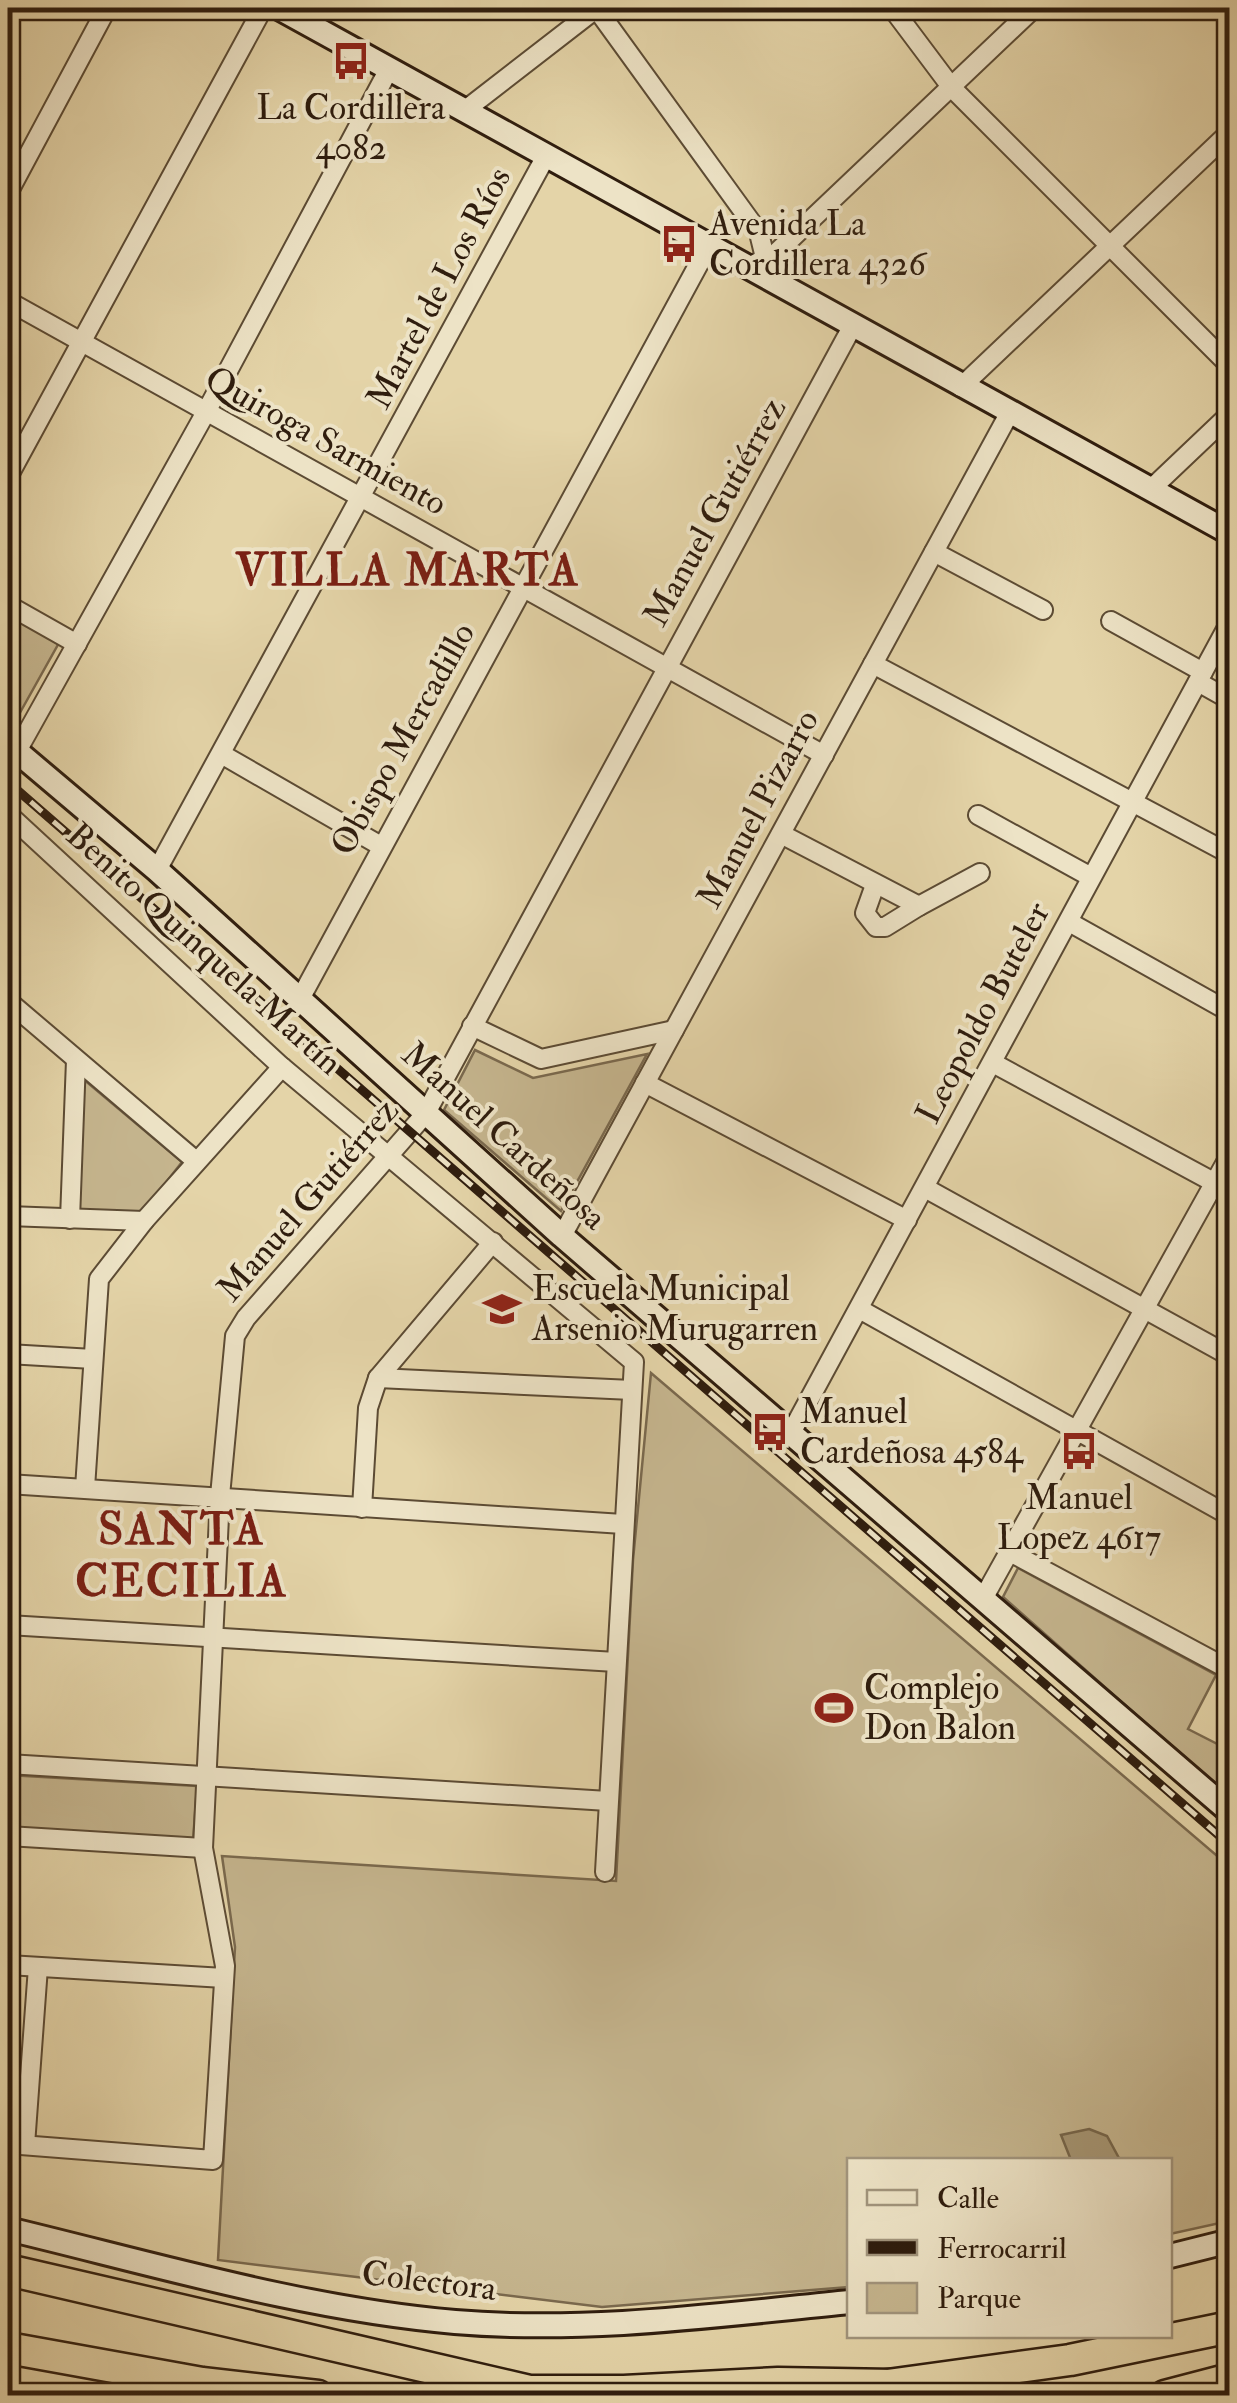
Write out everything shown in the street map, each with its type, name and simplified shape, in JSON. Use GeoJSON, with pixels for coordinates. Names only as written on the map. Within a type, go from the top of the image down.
{"type":"FeatureCollection","features":[{"type":"Feature","properties":{"kind":"highway"},"geometry":{"type":"LineString","coordinates":[[8,2270],[530,2391],[778,2383],[893,2385]]}},
{"type":"Feature","properties":{"kind":"highway"},"geometry":{"type":"LineString","coordinates":[[792,2396],[1070,2360],[1230,2327]]}},
{"type":"Feature","properties":{"kind":"highway"},"geometry":{"type":"LineString","coordinates":[[8,2348],[202,2383],[318,2396]]}},
{"type":"Feature","properties":{"kind":"highway"},"geometry":{"type":"LineString","coordinates":[[1165,2396],[1230,2379]]}},
{"type":"Feature","properties":{"kind":"main road"},"geometry":{"type":"LineString","coordinates":[[278,8],[708,246],[761,269],[852,327],[1230,533]]}},
{"type":"Feature","properties":{"kind":"main road","name":"Manuel Cardeñosa"},"geometry":{"type":"LineString","coordinates":[[12,748],[157,870],[562,1236],[1230,1812]]}},
{"type":"Feature","properties":{"kind":"main road","name":"Colectora"},"geometry":{"type":"LineString","coordinates":[[8,2230],[348,2308],[458,2322],[627,2324],[847,2302]]}},
{"type":"Feature","properties":{"kind":"main road"},"geometry":{"type":"LineString","coordinates":[[1172,2256],[1230,2241]]}},
{"type":"Feature","properties":{"kind":"street"},"geometry":{"type":"LineString","coordinates":[[8,193],[106,8]]}},
{"type":"Feature","properties":{"kind":"street"},"geometry":{"type":"LineString","coordinates":[[8,478],[262,8]]}},
{"type":"Feature","properties":{"kind":"street"},"geometry":{"type":"LineString","coordinates":[[464,110],[596,8],[759,233],[761,269]]}},
{"type":"Feature","properties":{"kind":"street"},"geometry":{"type":"LineString","coordinates":[[892,8],[952,88],[1230,366]]}},
{"type":"Feature","properties":{"kind":"street"},"geometry":{"type":"LineString","coordinates":[[761,269],[1034,8]]}},
{"type":"Feature","properties":{"kind":"street"},"geometry":{"type":"LineString","coordinates":[[1224,8],[1230,14]]}},
{"type":"Feature","properties":{"kind":"street"},"geometry":{"type":"LineString","coordinates":[[12,748],[76,644],[206,412],[389,69]]}},
{"type":"Feature","properties":{"kind":"street"},"geometry":{"type":"LineString","coordinates":[[960,387],[1230,132]]}},
{"type":"Feature","properties":{"kind":"street","name":"Martel de Los Ríos"},"geometry":{"type":"LineString","coordinates":[[157,870],[546,156]]}},
{"type":"Feature","properties":{"kind":"street","name":"Obispo Mercadillo"},"geometry":{"type":"LineString","coordinates":[[300,999],[708,246]]}},
{"type":"Feature","properties":{"kind":"street","name":"Quiroga Sarmiento"},"geometry":{"type":"LineString","coordinates":[[8,301],[824,755]]}},
{"type":"Feature","properties":{"kind":"street","name":"Manuel Gutiérrez"},"geometry":{"type":"LineString","coordinates":[[16,2144],[213,2160],[224,1978],[203,1848],[220,1496],[236,1336],[246,1318],[426,1113],[852,327]]}},
{"type":"Feature","properties":{"kind":"street","name":"Manuel Pizarro"},"geometry":{"type":"LineString","coordinates":[[562,1236],[1010,412]]}},
{"type":"Feature","properties":{"kind":"street"},"geometry":{"type":"LineString","coordinates":[[1152,488],[1230,414]]}},
{"type":"Feature","properties":{"kind":"street"},"geometry":{"type":"LineString","coordinates":[[934,552],[1044,610]]}},
{"type":"Feature","properties":{"kind":"street"},"geometry":{"type":"LineString","coordinates":[[8,605],[76,644]]}},
{"type":"Feature","properties":{"kind":"street"},"geometry":{"type":"LineString","coordinates":[[1111,621],[1230,700]]}},
{"type":"Feature","properties":{"kind":"street","name":"Leopoldo Buteler"},"geometry":{"type":"LineString","coordinates":[[792,1433],[1230,622]]}},
{"type":"Feature","properties":{"kind":"street"},"geometry":{"type":"LineString","coordinates":[[873,664],[1230,854]]}},
{"type":"Feature","properties":{"kind":"street"},"geometry":{"type":"LineString","coordinates":[[223,755],[381,846]]}},
{"type":"Feature","properties":{"kind":"street","name":"Benito Quinquela Martín"},"geometry":{"type":"LineString","coordinates":[[8,814],[282,1067],[634,1362],[632,1390]]}},
{"type":"Feature","properties":{"kind":"street"},"geometry":{"type":"LineString","coordinates":[[978,815],[1091,876]]}},
{"type":"Feature","properties":{"kind":"street"},"geometry":{"type":"LineString","coordinates":[[781,834],[919,906]]}},
{"type":"Feature","properties":{"kind":"street"},"geometry":{"type":"LineString","coordinates":[[875,885],[865,913],[876,926],[885,927],[980,873]]}},
{"type":"Feature","properties":{"kind":"street"},"geometry":{"type":"LineString","coordinates":[[1068,922],[1230,1012]]}},
{"type":"Feature","properties":{"kind":"street"},"geometry":{"type":"LineString","coordinates":[[8,1001],[196,1161]]}},
{"type":"Feature","properties":{"kind":"street"},"geometry":{"type":"LineString","coordinates":[[472,1026],[541,1059],[674,1030]]}},
{"type":"Feature","properties":{"kind":"street"},"geometry":{"type":"LineString","coordinates":[[70,1219],[76,1060]]}},
{"type":"Feature","properties":{"kind":"street"},"geometry":{"type":"LineString","coordinates":[[993,1063],[1222,1187]]}},
{"type":"Feature","properties":{"kind":"street"},"geometry":{"type":"LineString","coordinates":[[85,1488],[100,1279],[196,1161],[282,1067]]}},
{"type":"Feature","properties":{"kind":"street"},"geometry":{"type":"LineString","coordinates":[[645,1083],[908,1220]]}},
{"type":"Feature","properties":{"kind":"street"},"geometry":{"type":"LineString","coordinates":[[984,1597],[1146,1308],[1222,1187],[1230,1155]]}},
{"type":"Feature","properties":{"kind":"street"},"geometry":{"type":"LineString","coordinates":[[925,1188],[1230,1356]]}},
{"type":"Feature","properties":{"kind":"street"},"geometry":{"type":"LineString","coordinates":[[8,1216],[144,1222]]}},
{"type":"Feature","properties":{"kind":"street"},"geometry":{"type":"LineString","coordinates":[[362,1508],[368,1408],[378,1378],[493,1242]]}},
{"type":"Feature","properties":{"kind":"street"},"geometry":{"type":"LineString","coordinates":[[861,1310],[1230,1516]]}},
{"type":"Feature","properties":{"kind":"street"},"geometry":{"type":"LineString","coordinates":[[8,1354],[93,1359]]}},
{"type":"Feature","properties":{"kind":"street"},"geometry":{"type":"LineString","coordinates":[[378,1378],[632,1390],[605,1872]]}},
{"type":"Feature","properties":{"kind":"street"},"geometry":{"type":"LineString","coordinates":[[8,1484],[623,1524]]}},
{"type":"Feature","properties":{"kind":"street"},"geometry":{"type":"LineString","coordinates":[[1010,1552],[1230,1670]]}},
{"type":"Feature","properties":{"kind":"street"},"geometry":{"type":"LineString","coordinates":[[8,1624],[616,1662]]}},
{"type":"Feature","properties":{"kind":"street"},"geometry":{"type":"LineString","coordinates":[[8,1764],[608,1801]]}},
{"type":"Feature","properties":{"kind":"street"},"geometry":{"type":"LineString","coordinates":[[8,1836],[203,1848]]}},
{"type":"Feature","properties":{"kind":"street"},"geometry":{"type":"LineString","coordinates":[[8,1965],[224,1978]]}},
{"type":"Feature","properties":{"kind":"street"},"geometry":{"type":"LineString","coordinates":[[16,2144],[38,1967]]}},
{"type":"Feature","properties":{"kind":"green space"},"geometry":{"type":"Polygon","coordinates":[[[8,611],[60,641],[12,727],[8,724],[8,611]]]}},
{"type":"Feature","properties":{"kind":"green space"},"geometry":{"type":"Polygon","coordinates":[[[475,1050],[533,1078],[647,1054],[561,1211],[444,1110],[475,1050]]]}},
{"type":"Feature","properties":{"kind":"green space"},"geometry":{"type":"Polygon","coordinates":[[[82,1078],[182,1162],[142,1213],[77,1210],[82,1078]]]}},
{"type":"Feature","properties":{"kind":"green space","name":"Complejo Don Balon"},"geometry":{"type":"Polygon","coordinates":[[[651,1373],[1229,1866],[1229,2221],[1172,2234],[1172,2158],[847,2158],[847,2287],[602,2307],[218,2260],[235,1947],[222,1856],[616,1881],[633,1560],[651,1373]]]}},
{"type":"Feature","properties":{"kind":"green space"},"geometry":{"type":"Polygon","coordinates":[[[1018,1568],[1216,1675],[1188,1729],[1229,1750],[1229,1773],[1220,1789],[1003,1597],[1018,1568]]]}},
{"type":"Feature","properties":{"kind":"green space"},"geometry":{"type":"Polygon","coordinates":[[[8,1775],[197,1786],[193,1841],[8,1829],[8,1775]]]}},
{"type":"Feature","properties":{"kind":"shaded area"},"geometry":{"type":"Polygon","coordinates":[[[1089,2129],[1107,2136],[1119,2158],[1070,2158],[1061,2135],[1089,2129]]]}},
{"type":"Feature","properties":{"kind":"railway"},"geometry":{"type":"LineString","coordinates":[[8,782],[1230,1845]]}},
{"type":"Feature","properties":{"kind":"place","name":"La Cordillera 4082"},"geometry":{"type":"Point","coordinates":[351,61]}},
{"type":"Feature","properties":{"kind":"place","name":"Avenida La Cordillera 4326"},"geometry":{"type":"Point","coordinates":[679,244]}},
{"type":"Feature","properties":{"kind":"place","name":"Escuela Municipal Arsenio Murugarren"},"geometry":{"type":"Point","coordinates":[502,1309]}},
{"type":"Feature","properties":{"kind":"place","name":"Manuel Cardeñosa 4584"},"geometry":{"type":"Point","coordinates":[770,1432]}},
{"type":"Feature","properties":{"kind":"place","name":"Manuel Lopez 4617"},"geometry":{"type":"Point","coordinates":[1079,1451]}},
{"type":"Feature","properties":{"kind":"place","name":"Complejo Don Balon"},"geometry":{"type":"Point","coordinates":[834,1708]}},
{"type":"Feature","properties":{"kind":"district","name":"VILLA MARTA"},"geometry":{"type":"Point","coordinates":[408,571]}},
{"type":"Feature","properties":{"kind":"district","name":"SANTA CECILIA"},"geometry":{"type":"Point","coordinates":[182,1556]}}]}
